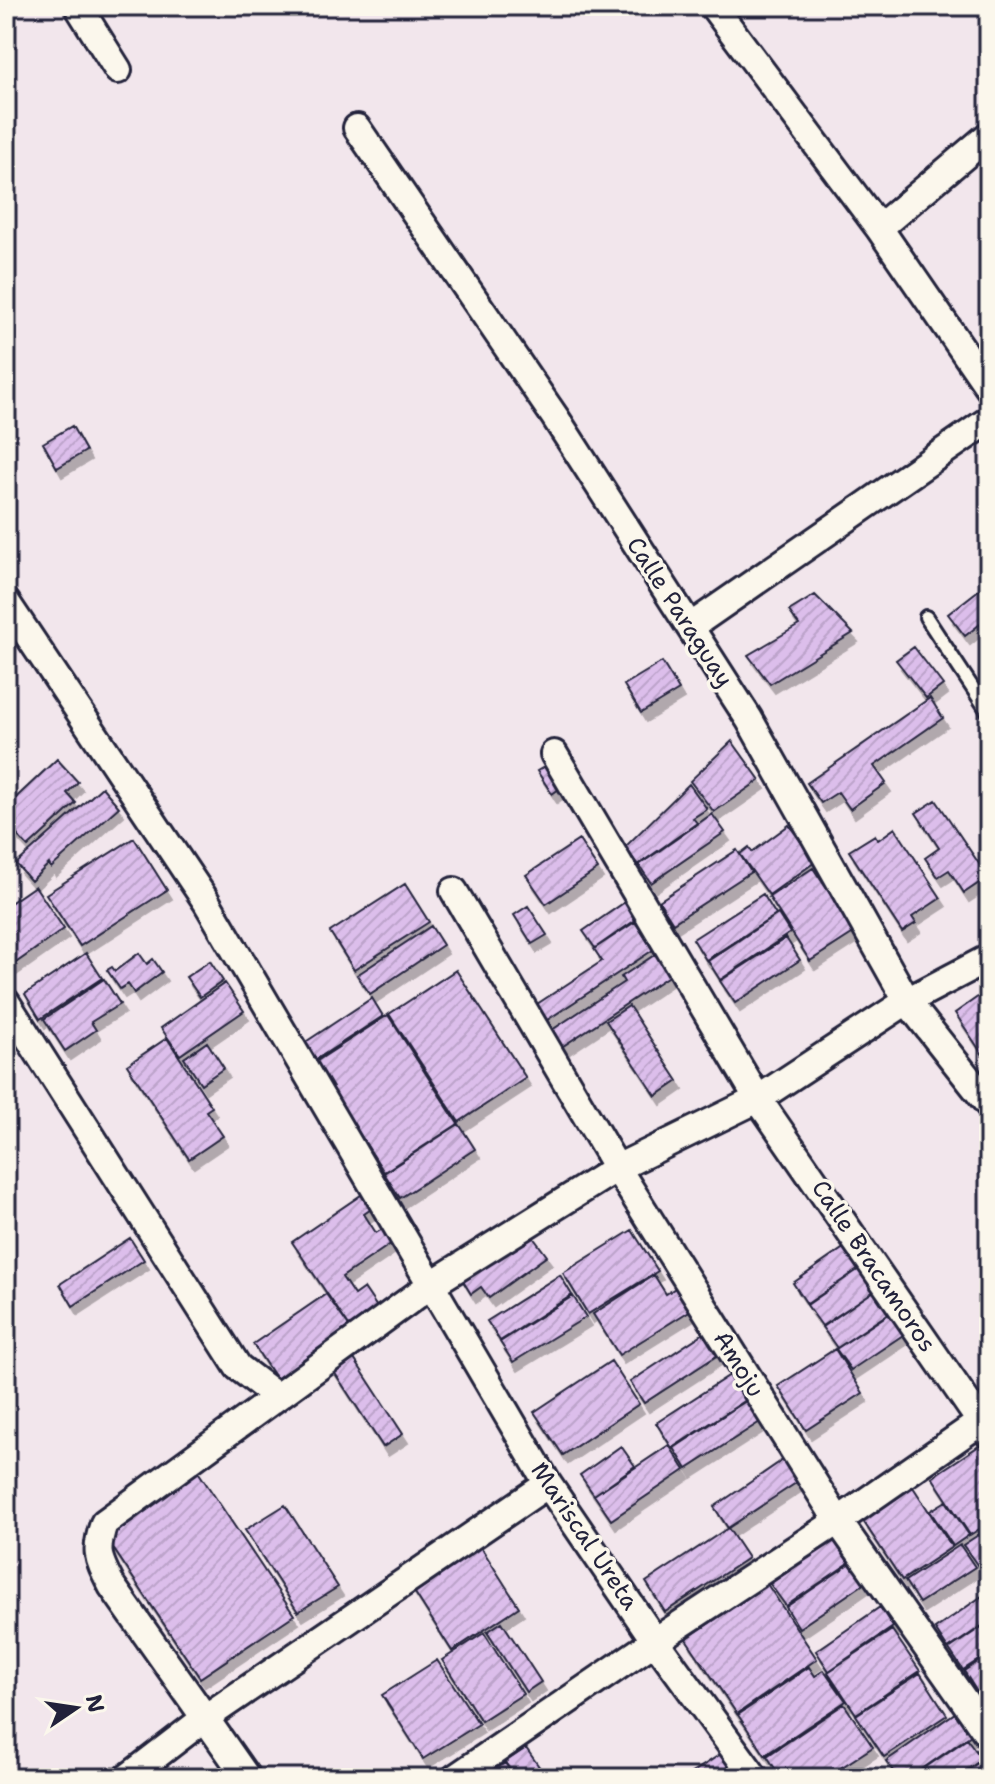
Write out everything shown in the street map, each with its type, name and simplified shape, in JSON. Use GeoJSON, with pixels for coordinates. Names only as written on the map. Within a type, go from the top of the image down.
{"type":"FeatureCollection","features":[{"type":"Feature","properties":{"kind":"street"},"geometry":{"type":"LineString","coordinates":[[78,6],[118,70]]}},
{"type":"Feature","properties":{"kind":"street"},"geometry":{"type":"LineString","coordinates":[[724,10],[989,388]]}},
{"type":"Feature","properties":{"kind":"street","name":"Calle Paraguay"},"geometry":{"type":"LineString","coordinates":[[357,128],[555,417],[749,719],[907,1001],[989,1105]]}},
{"type":"Feature","properties":{"kind":"street"},"geometry":{"type":"LineString","coordinates":[[879,228],[989,135]]}},
{"type":"Feature","properties":{"kind":"street"},"geometry":{"type":"LineString","coordinates":[[690,627],[989,420]]}},
{"type":"Feature","properties":{"kind":"street","name":"Mariscal Ureta"},"geometry":{"type":"LineString","coordinates":[[6,602],[206,901],[548,1484],[655,1641],[755,1778]]}},
{"type":"Feature","properties":{"kind":"street","name":"Calle Bracamoros"},"geometry":{"type":"LineString","coordinates":[[554,754],[758,1099],[986,1424]]}},
{"type":"Feature","properties":{"kind":"street","name":"Amoju"},"geometry":{"type":"LineString","coordinates":[[454,891],[617,1168],[838,1521],[989,1736]]}},
{"type":"Feature","properties":{"kind":"street"},"geometry":{"type":"LineString","coordinates":[[247,1778],[112,1586],[100,1562],[97,1545],[104,1523],[432,1284],[617,1168],[758,1099],[907,1001],[989,958]]}},
{"type":"Feature","properties":{"kind":"street"},"geometry":{"type":"LineString","coordinates":[[6,1002],[238,1367],[276,1396]]}},
{"type":"Feature","properties":{"kind":"street"},"geometry":{"type":"LineString","coordinates":[[455,1778],[655,1641],[986,1424]]}},
{"type":"Feature","properties":{"kind":"street"},"geometry":{"type":"LineString","coordinates":[[127,1778],[205,1718],[548,1484]]}},
{"type":"Feature","properties":{"kind":"lane"},"geometry":{"type":"LineString","coordinates":[[926,617],[989,713]]}},
{"type":"Feature","properties":{"kind":"building"},"geometry":{"type":"Polygon","coordinates":[[[72,426],[86,451],[57,468],[43,443],[72,426]]]}},
{"type":"Feature","properties":{"kind":"building"},"geometry":{"type":"Polygon","coordinates":[[[989,582],[989,617],[965,636],[948,614],[989,582]]]}},
{"type":"Feature","properties":{"kind":"building"},"geometry":{"type":"Polygon","coordinates":[[[815,595],[853,633],[770,684],[748,655],[799,625],[789,611],[815,595]]]}},
{"type":"Feature","properties":{"kind":"building"},"geometry":{"type":"Polygon","coordinates":[[[914,647],[943,685],[926,698],[896,660],[914,647]]]}},
{"type":"Feature","properties":{"kind":"building"},"geometry":{"type":"Polygon","coordinates":[[[662,662],[679,690],[641,713],[624,685],[662,662]]]}},
{"type":"Feature","properties":{"kind":"building"},"geometry":{"type":"Polygon","coordinates":[[[930,698],[943,718],[874,766],[886,783],[850,809],[838,792],[821,803],[807,783],[930,698]]]}},
{"type":"Feature","properties":{"kind":"building"},"geometry":{"type":"Polygon","coordinates":[[[732,741],[760,780],[714,812],[690,781],[732,741]]]}},
{"type":"Feature","properties":{"kind":"building"},"geometry":{"type":"Polygon","coordinates":[[[57,759],[78,782],[67,793],[76,803],[28,847],[6,823],[6,807],[57,759]]]}},
{"type":"Feature","properties":{"kind":"building"},"geometry":{"type":"Polygon","coordinates":[[[549,764],[563,786],[552,794],[537,771],[549,764]]]}},
{"type":"Feature","properties":{"kind":"building"},"geometry":{"type":"Polygon","coordinates":[[[689,784],[707,809],[693,818],[697,823],[638,865],[625,847],[689,784]]]}},
{"type":"Feature","properties":{"kind":"building"},"geometry":{"type":"Polygon","coordinates":[[[102,787],[119,807],[51,868],[49,864],[31,881],[16,864],[102,787]]]}},
{"type":"Feature","properties":{"kind":"building"},"geometry":{"type":"Polygon","coordinates":[[[936,800],[988,877],[964,893],[949,870],[938,877],[925,858],[939,848],[916,813],[936,800]]]}},
{"type":"Feature","properties":{"kind":"building"},"geometry":{"type":"Polygon","coordinates":[[[712,814],[725,832],[651,883],[639,865],[712,814]]]}},
{"type":"Feature","properties":{"kind":"building"},"geometry":{"type":"Polygon","coordinates":[[[789,825],[815,862],[769,895],[740,854],[749,847],[752,852],[789,825]]]}},
{"type":"Feature","properties":{"kind":"building"},"geometry":{"type":"Polygon","coordinates":[[[895,828],[941,898],[912,917],[916,923],[902,932],[849,851],[875,835],[878,840],[895,828]]]}},
{"type":"Feature","properties":{"kind":"building"},"geometry":{"type":"Polygon","coordinates":[[[134,838],[167,890],[80,946],[46,894],[134,838]]]}},
{"type":"Feature","properties":{"kind":"building"},"geometry":{"type":"Polygon","coordinates":[[[579,840],[598,869],[546,904],[526,875],[579,840]]]}},
{"type":"Feature","properties":{"kind":"building"},"geometry":{"type":"Polygon","coordinates":[[[737,850],[751,872],[673,923],[659,901],[737,850]]]}},
{"type":"Feature","properties":{"kind":"building"},"geometry":{"type":"Polygon","coordinates":[[[813,868],[855,932],[810,961],[769,897],[813,868]]]}},
{"type":"Feature","properties":{"kind":"building"},"geometry":{"type":"Polygon","coordinates":[[[405,884],[429,922],[354,970],[330,932],[405,884]]]}},
{"type":"Feature","properties":{"kind":"building"},"geometry":{"type":"Polygon","coordinates":[[[35,886],[64,929],[7,969],[6,906],[35,886]]]}},
{"type":"Feature","properties":{"kind":"building"},"geometry":{"type":"Polygon","coordinates":[[[763,894],[776,915],[706,960],[693,939],[763,894]]]}},
{"type":"Feature","properties":{"kind":"building"},"geometry":{"type":"Polygon","coordinates":[[[625,902],[637,919],[595,948],[583,931],[625,902]]]}},
{"type":"Feature","properties":{"kind":"building"},"geometry":{"type":"Polygon","coordinates":[[[528,906],[547,935],[532,944],[514,915],[528,906]]]}},
{"type":"Feature","properties":{"kind":"building"},"geometry":{"type":"Polygon","coordinates":[[[778,914],[790,933],[720,980],[708,961],[778,914]]]}},
{"type":"Feature","properties":{"kind":"building"},"geometry":{"type":"Polygon","coordinates":[[[635,922],[653,950],[541,1024],[531,1008],[602,961],[594,949],[635,922]]]}},
{"type":"Feature","properties":{"kind":"building"},"geometry":{"type":"Polygon","coordinates":[[[431,926],[443,945],[370,994],[357,975],[431,926]]]}},
{"type":"Feature","properties":{"kind":"building"},"geometry":{"type":"Polygon","coordinates":[[[786,938],[800,960],[735,1003],[720,981],[786,938]]]}},
{"type":"Feature","properties":{"kind":"building"},"geometry":{"type":"Polygon","coordinates":[[[662,950],[676,971],[557,1050],[546,1034],[624,982],[621,977],[662,950]]]}},
{"type":"Feature","properties":{"kind":"building"},"geometry":{"type":"Polygon","coordinates":[[[86,953],[102,978],[40,1019],[25,994],[86,953]]]}},
{"type":"Feature","properties":{"kind":"building"},"geometry":{"type":"Polygon","coordinates":[[[139,953],[147,964],[153,959],[162,972],[134,993],[128,984],[120,989],[107,970],[112,967],[115,971],[139,953]]]}},
{"type":"Feature","properties":{"kind":"building"},"geometry":{"type":"Polygon","coordinates":[[[210,961],[223,981],[200,997],[186,977],[210,961]]]}},
{"type":"Feature","properties":{"kind":"building"},"geometry":{"type":"Polygon","coordinates":[[[456,970],[526,1078],[459,1122],[389,1014],[456,970]]]}},
{"type":"Feature","properties":{"kind":"building"},"geometry":{"type":"Polygon","coordinates":[[[104,979],[120,1004],[91,1022],[96,1030],[65,1051],[44,1019],[104,979]]]}},
{"type":"Feature","properties":{"kind":"building"},"geometry":{"type":"Polygon","coordinates":[[[225,983],[244,1011],[180,1055],[161,1028],[225,983]]]}},
{"type":"Feature","properties":{"kind":"building"},"geometry":{"type":"Polygon","coordinates":[[[989,989],[989,1064],[955,1013],[989,989]]]}},
{"type":"Feature","properties":{"kind":"building"},"geometry":{"type":"Polygon","coordinates":[[[372,998],[383,1016],[309,1064],[298,1047],[372,998]]]}},
{"type":"Feature","properties":{"kind":"building"},"geometry":{"type":"Polygon","coordinates":[[[629,1006],[678,1081],[656,1096],[606,1021],[629,1006]]]}},
{"type":"Feature","properties":{"kind":"building"},"geometry":{"type":"Polygon","coordinates":[[[388,1015],[458,1124],[384,1172],[314,1063],[388,1015]]]}},
{"type":"Feature","properties":{"kind":"building"},"geometry":{"type":"Polygon","coordinates":[[[167,1038],[212,1107],[206,1111],[223,1136],[189,1159],[127,1065],[167,1038]]]}},
{"type":"Feature","properties":{"kind":"building"},"geometry":{"type":"Polygon","coordinates":[[[207,1042],[224,1068],[201,1084],[184,1058],[207,1042]]]}},
{"type":"Feature","properties":{"kind":"building"},"geometry":{"type":"Polygon","coordinates":[[[459,1124],[475,1149],[400,1198],[384,1173],[459,1124]]]}},
{"type":"Feature","properties":{"kind":"building"},"geometry":{"type":"Polygon","coordinates":[[[364,1193],[374,1207],[364,1214],[376,1233],[386,1227],[395,1241],[342,1277],[354,1295],[364,1288],[379,1310],[351,1329],[292,1242],[364,1193]]]}},
{"type":"Feature","properties":{"kind":"building"},"geometry":{"type":"Polygon","coordinates":[[[527,1229],[547,1256],[489,1298],[481,1287],[471,1294],[461,1278],[527,1229]]]}},
{"type":"Feature","properties":{"kind":"building"},"geometry":{"type":"Polygon","coordinates":[[[632,1230],[658,1271],[588,1314],[563,1273],[632,1230]]]}},
{"type":"Feature","properties":{"kind":"building"},"geometry":{"type":"Polygon","coordinates":[[[130,1238],[144,1260],[73,1306],[60,1284],[130,1238]]]}},
{"type":"Feature","properties":{"kind":"building"},"geometry":{"type":"Polygon","coordinates":[[[848,1245],[862,1267],[807,1304],[793,1283],[848,1245]]]}},
{"type":"Feature","properties":{"kind":"building"},"geometry":{"type":"Polygon","coordinates":[[[862,1267],[877,1289],[822,1326],[807,1305],[862,1267]]]}},
{"type":"Feature","properties":{"kind":"building"},"geometry":{"type":"Polygon","coordinates":[[[560,1275],[572,1295],[500,1341],[487,1321],[560,1275]]]}},
{"type":"Feature","properties":{"kind":"building"},"geometry":{"type":"Polygon","coordinates":[[[654,1275],[666,1294],[677,1287],[691,1310],[619,1355],[593,1314],[654,1275]]]}},
{"type":"Feature","properties":{"kind":"building"},"geometry":{"type":"Polygon","coordinates":[[[877,1289],[892,1311],[837,1348],[822,1327],[877,1289]]]}},
{"type":"Feature","properties":{"kind":"building"},"geometry":{"type":"Polygon","coordinates":[[[326,1294],[350,1328],[276,1379],[253,1344],[326,1294]]]}},
{"type":"Feature","properties":{"kind":"building"},"geometry":{"type":"Polygon","coordinates":[[[573,1296],[586,1317],[513,1362],[500,1342],[573,1296]]]}},
{"type":"Feature","properties":{"kind":"building"},"geometry":{"type":"Polygon","coordinates":[[[892,1312],[906,1333],[851,1370],[836,1349],[892,1312]]]}},
{"type":"Feature","properties":{"kind":"building"},"geometry":{"type":"Polygon","coordinates":[[[704,1333],[718,1355],[644,1403],[630,1382],[704,1333]]]}},
{"type":"Feature","properties":{"kind":"building"},"geometry":{"type":"Polygon","coordinates":[[[347,1348],[403,1434],[383,1447],[327,1361],[347,1348]]]}},
{"type":"Feature","properties":{"kind":"building"},"geometry":{"type":"Polygon","coordinates":[[[835,1349],[863,1393],[806,1430],[778,1386],[835,1349]]]}},
{"type":"Feature","properties":{"kind":"building"},"geometry":{"type":"Polygon","coordinates":[[[611,1361],[639,1404],[563,1455],[534,1412],[611,1361]]]}},
{"type":"Feature","properties":{"kind":"building"},"geometry":{"type":"Polygon","coordinates":[[[730,1375],[746,1400],[672,1448],[656,1423],[730,1375]]]}},
{"type":"Feature","properties":{"kind":"building"},"geometry":{"type":"Polygon","coordinates":[[[746,1401],[760,1422],[687,1469],[674,1448],[746,1401]]]}},
{"type":"Feature","properties":{"kind":"building"},"geometry":{"type":"Polygon","coordinates":[[[982,1444],[989,1455],[989,1523],[970,1535],[932,1477],[982,1444]]]}},
{"type":"Feature","properties":{"kind":"building"},"geometry":{"type":"Polygon","coordinates":[[[669,1445],[685,1470],[611,1520],[594,1495],[669,1445]]]}},
{"type":"Feature","properties":{"kind":"building"},"geometry":{"type":"Polygon","coordinates":[[[621,1446],[635,1466],[594,1495],[580,1475],[621,1446]]]}},
{"type":"Feature","properties":{"kind":"building"},"geometry":{"type":"Polygon","coordinates":[[[790,1455],[805,1477],[728,1528],[714,1507],[790,1455]]]}},
{"type":"Feature","properties":{"kind":"building"},"geometry":{"type":"Polygon","coordinates":[[[197,1470],[294,1615],[200,1678],[107,1539],[110,1528],[197,1470]]]}},
{"type":"Feature","properties":{"kind":"building"},"geometry":{"type":"Polygon","coordinates":[[[913,1487],[952,1547],[902,1580],[863,1521],[913,1487]]]}},
{"type":"Feature","properties":{"kind":"building"},"geometry":{"type":"Polygon","coordinates":[[[946,1501],[969,1535],[953,1546],[930,1511],[946,1501]]]}},
{"type":"Feature","properties":{"kind":"building"},"geometry":{"type":"Polygon","coordinates":[[[285,1505],[338,1587],[298,1612],[245,1530],[285,1505]]]}},
{"type":"Feature","properties":{"kind":"building"},"geometry":{"type":"Polygon","coordinates":[[[728,1528],[748,1558],[665,1612],[646,1582],[728,1528]]]}},
{"type":"Feature","properties":{"kind":"building"},"geometry":{"type":"Polygon","coordinates":[[[989,1528],[989,1559],[978,1566],[963,1545],[989,1528]]]}},
{"type":"Feature","properties":{"kind":"building"},"geometry":{"type":"Polygon","coordinates":[[[834,1540],[849,1563],[786,1606],[770,1584],[834,1540]]]}},
{"type":"Feature","properties":{"kind":"building"},"geometry":{"type":"Polygon","coordinates":[[[477,1541],[519,1607],[452,1651],[410,1585],[477,1541]]]}},
{"type":"Feature","properties":{"kind":"building"},"geometry":{"type":"Polygon","coordinates":[[[960,1545],[975,1567],[919,1603],[905,1581],[960,1545]]]}},
{"type":"Feature","properties":{"kind":"building"},"geometry":{"type":"Polygon","coordinates":[[[851,1563],[865,1583],[799,1628],[786,1607],[851,1563]]]}},
{"type":"Feature","properties":{"kind":"building"},"geometry":{"type":"Polygon","coordinates":[[[767,1584],[817,1659],[737,1714],[686,1639],[767,1584]]]}},
{"type":"Feature","properties":{"kind":"building"},"geometry":{"type":"Polygon","coordinates":[[[985,1594],[989,1600],[989,1621],[948,1649],[935,1629],[985,1594]]]}},
{"type":"Feature","properties":{"kind":"building"},"geometry":{"type":"Polygon","coordinates":[[[880,1607],[893,1627],[829,1671],[816,1651],[880,1607]]]}},
{"type":"Feature","properties":{"kind":"building"},"geometry":{"type":"Polygon","coordinates":[[[502,1622],[541,1682],[526,1692],[487,1632],[502,1622]]]}},
{"type":"Feature","properties":{"kind":"building"},"geometry":{"type":"Polygon","coordinates":[[[989,1622],[989,1653],[963,1670],[949,1649],[989,1622]]]}},
{"type":"Feature","properties":{"kind":"building"},"geometry":{"type":"Polygon","coordinates":[[[892,1630],[920,1671],[856,1714],[828,1672],[892,1630]]]}},
{"type":"Feature","properties":{"kind":"building"},"geometry":{"type":"Polygon","coordinates":[[[484,1633],[523,1694],[481,1721],[442,1660],[484,1633]]]}},
{"type":"Feature","properties":{"kind":"building"},"geometry":{"type":"Polygon","coordinates":[[[989,1655],[989,1685],[977,1692],[964,1671],[989,1655]]]}},
{"type":"Feature","properties":{"kind":"building"},"geometry":{"type":"Polygon","coordinates":[[[437,1660],[479,1724],[423,1759],[382,1695],[437,1660]]]}},
{"type":"Feature","properties":{"kind":"building"},"geometry":{"type":"Polygon","coordinates":[[[809,1667],[815,1676],[824,1670],[846,1701],[765,1755],[738,1715],[809,1667]]]}},
{"type":"Feature","properties":{"kind":"building"},"geometry":{"type":"Polygon","coordinates":[[[920,1673],[947,1715],[884,1757],[856,1715],[920,1673]]]}},
{"type":"Feature","properties":{"kind":"building"},"geometry":{"type":"Polygon","coordinates":[[[844,1704],[873,1747],[825,1778],[781,1778],[767,1756],[844,1704]]]}},
{"type":"Feature","properties":{"kind":"building"},"geometry":{"type":"Polygon","coordinates":[[[955,1713],[971,1735],[909,1778],[898,1778],[886,1761],[955,1713]]]}},
{"type":"Feature","properties":{"kind":"building"},"geometry":{"type":"Polygon","coordinates":[[[967,1739],[982,1759],[956,1778],[910,1778],[967,1739]]]}},
{"type":"Feature","properties":{"kind":"building"},"geometry":{"type":"Polygon","coordinates":[[[526,1748],[547,1778],[516,1778],[505,1762],[526,1748]]]}},
{"type":"Feature","properties":{"kind":"building"},"geometry":{"type":"Polygon","coordinates":[[[721,1754],[735,1778],[684,1778],[721,1754]]]}},
{"type":"Feature","properties":{"kind":"building"},"geometry":{"type":"Polygon","coordinates":[[[982,1760],[989,1769],[989,1778],[957,1778],[982,1760]]]}},
{"type":"Feature","properties":{"kind":"building"},"geometry":{"type":"Polygon","coordinates":[[[505,1763],[515,1778],[483,1778],[505,1763]]]}}]}
